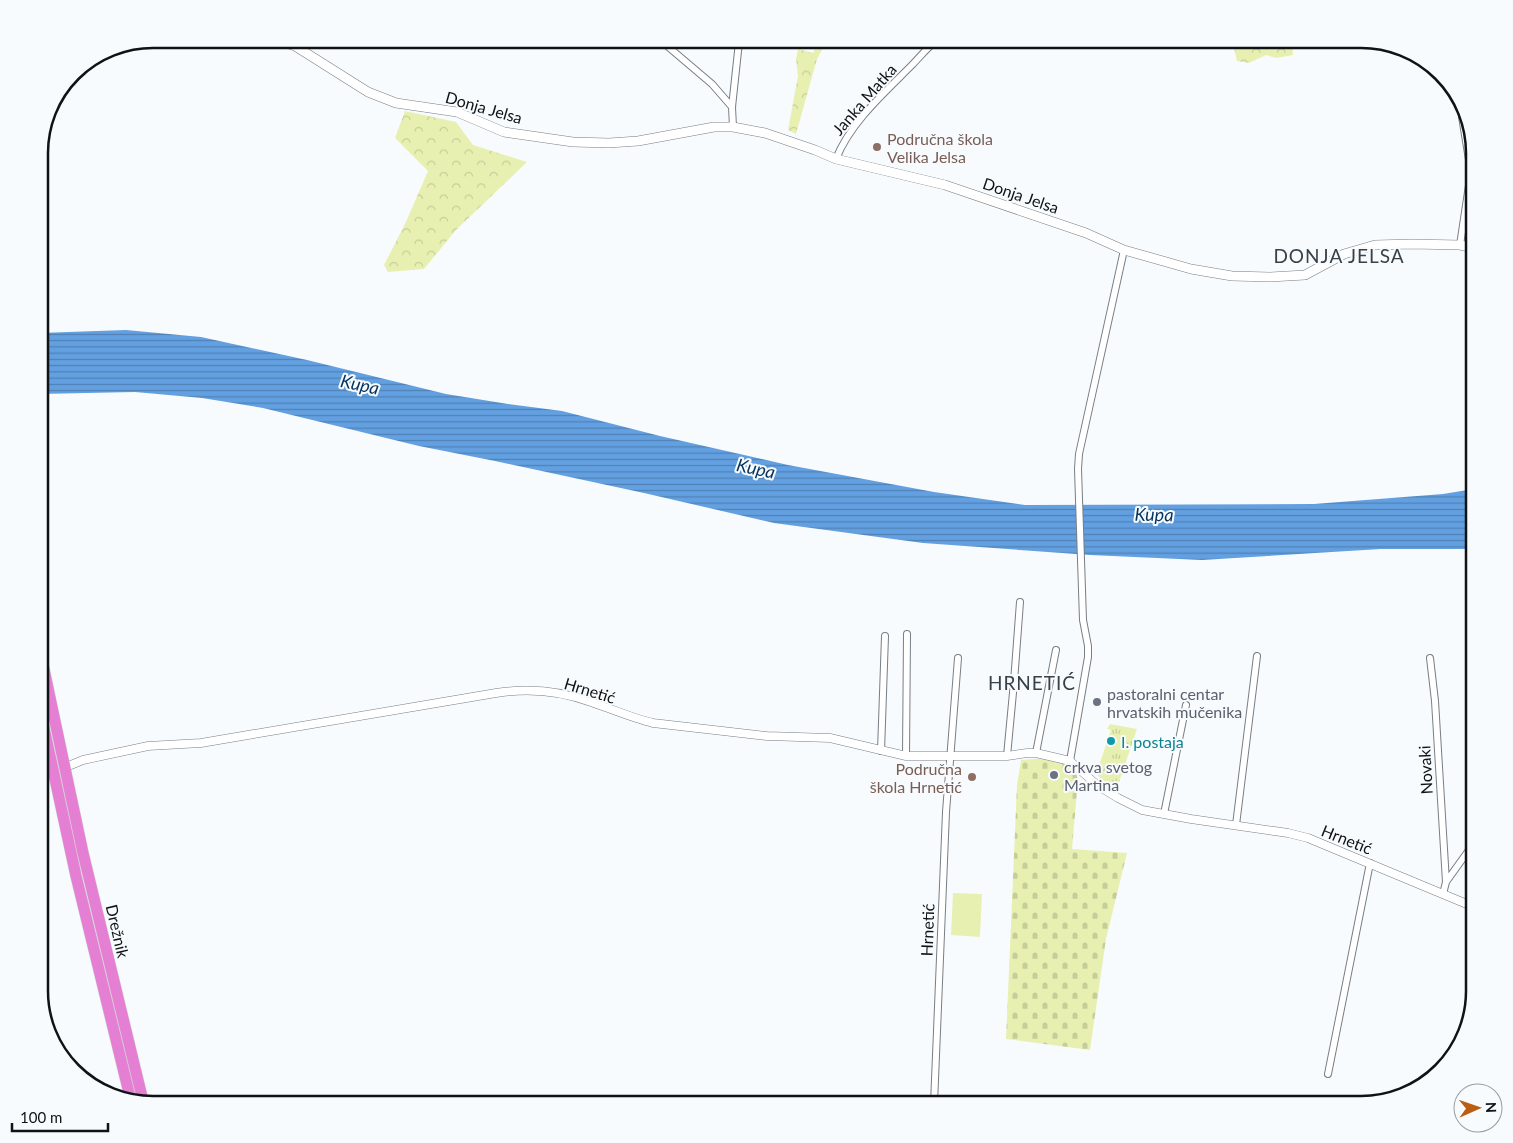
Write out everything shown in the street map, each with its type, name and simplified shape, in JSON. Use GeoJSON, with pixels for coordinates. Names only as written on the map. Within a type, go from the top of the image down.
{"type":"FeatureCollection","features":[{"type":"Feature","properties":{"kind":"highway","name":"Drežnik"},"geometry":{"type":"LineString","coordinates":[[48,688],[88,872],[142,1095]]}},
{"type":"Feature","properties":{"kind":"highway","name":"Drežnik"},"geometry":{"type":"LineString","coordinates":[[48,747],[76,876],[129,1092]]}},
{"type":"Feature","properties":{"kind":"main road","name":"Donja Jelsa"},"geometry":{"type":"LineString","coordinates":[[297,48],[368,92],[396,103],[457,112],[504,132],[573,142],[609,144],[638,142],[714,127],[733,126],[815,150],[836,159],[945,185],[1086,233],[1124,250],[1191,269],[1232,276],[1270,278],[1305,275],[1344,254],[1375,245],[1460,244],[1466,246]]}},
{"type":"Feature","properties":{"kind":"street"},"geometry":{"type":"LineString","coordinates":[[670,48],[712,84],[732,107]]}},
{"type":"Feature","properties":{"kind":"street"},"geometry":{"type":"LineString","coordinates":[[733,126],[732,107],[738,48]]}},
{"type":"Feature","properties":{"kind":"street","name":"Janka Matka"},"geometry":{"type":"LineString","coordinates":[[836,159],[841,146],[851,131],[881,96],[930,48]]}},
{"type":"Feature","properties":{"kind":"street"},"geometry":{"type":"LineString","coordinates":[[1460,244],[1466,205]]}},
{"type":"Feature","properties":{"kind":"street"},"geometry":{"type":"LineString","coordinates":[[1070,761],[1088,658],[1088,646],[1083,620],[1079,454],[1124,250]]}},
{"type":"Feature","properties":{"kind":"street"},"geometry":{"type":"LineString","coordinates":[[1007,756],[1020,602]]}},
{"type":"Feature","properties":{"kind":"street"},"geometry":{"type":"LineString","coordinates":[[906,756],[907,634]]}},
{"type":"Feature","properties":{"kind":"street"},"geometry":{"type":"LineString","coordinates":[[881,751],[885,636]]}},
{"type":"Feature","properties":{"kind":"street"},"geometry":{"type":"LineString","coordinates":[[1036,753],[1056,650]]}},
{"type":"Feature","properties":{"kind":"street"},"geometry":{"type":"LineString","coordinates":[[1236,825],[1257,656]]}},
{"type":"Feature","properties":{"kind":"street"},"geometry":{"type":"LineString","coordinates":[[951,757],[958,658]]}},
{"type":"Feature","properties":{"kind":"street","name":"Novaki"},"geometry":{"type":"LineString","coordinates":[[1430,658],[1435,701],[1446,882],[1443,894]]}},
{"type":"Feature","properties":{"kind":"street","name":"Hrnetić"},"geometry":{"type":"LineString","coordinates":[[48,774],[83,760],[148,746],[201,742],[523,690],[578,698],[653,723],[767,736],[830,738],[906,756],[1007,756],[1036,753],[1070,761],[1097,785],[1142,810],[1308,838],[1443,894]]}},
{"type":"Feature","properties":{"kind":"street"},"geometry":{"type":"LineString","coordinates":[[1164,814],[1186,705]]}},
{"type":"Feature","properties":{"kind":"street","name":"Hrnetić"},"geometry":{"type":"LineString","coordinates":[[934,1096],[945,820],[951,757]]}},
{"type":"Feature","properties":{"kind":"street","name":"Novaki"},"geometry":{"type":"LineString","coordinates":[[1446,882],[1466,854]]}},
{"type":"Feature","properties":{"kind":"street"},"geometry":{"type":"LineString","coordinates":[[1328,1074],[1370,863]]}},
{"type":"Feature","properties":{"kind":"street"},"geometry":{"type":"LineString","coordinates":[[1443,894],[1466,904]]}},
{"type":"Feature","properties":{"kind":"green space"},"geometry":{"type":"Polygon","coordinates":[[[816,48],[823,48],[817,59],[796,134],[788,130],[798,76],[796,59],[798,49],[813,53],[816,48]]]}},
{"type":"Feature","properties":{"kind":"green space"},"geometry":{"type":"Polygon","coordinates":[[[1234,48],[1293,48],[1293,55],[1276,58],[1266,55],[1249,63],[1237,61],[1234,48]]]}},
{"type":"Feature","properties":{"kind":"green space"},"geometry":{"type":"Polygon","coordinates":[[[405,111],[456,122],[473,145],[527,162],[456,230],[424,269],[388,272],[384,265],[405,224],[428,171],[395,138],[405,111]]]}},
{"type":"Feature","properties":{"kind":"green space"},"geometry":{"type":"Polygon","coordinates":[[[1110,724],[1137,729],[1116,791],[1096,774],[1111,730],[1107,729],[1110,724]]]}},
{"type":"Feature","properties":{"kind":"green space"},"geometry":{"type":"Polygon","coordinates":[[[1047,758],[1062,762],[1070,767],[1078,779],[1072,849],[1127,853],[1106,939],[1090,1050],[1006,1039],[1017,785],[1021,760],[1047,758]]]}},
{"type":"Feature","properties":{"kind":"green space"},"geometry":{"type":"Polygon","coordinates":[[[953,893],[982,894],[980,937],[951,935],[953,893]]]}},
{"type":"Feature","properties":{"kind":"water","name":"Kupa"},"geometry":{"type":"Polygon","coordinates":[[[126,330],[201,337],[307,360],[446,394],[562,411],[660,436],[788,465],[934,492],[1025,505],[1314,504],[1443,494],[1466,490],[1466,549],[1381,549],[1202,560],[1090,555],[923,543],[774,523],[644,493],[419,446],[263,408],[202,398],[135,392],[48,394],[48,333],[126,330]]]}},
{"type":"Feature","properties":{"kind":"place","name":"Područna škola Velika Jelsa"},"geometry":{"type":"Point","coordinates":[877,147]}},
{"type":"Feature","properties":{"kind":"place","name":"pastoralni centar hrvatskih mučenika"},"geometry":{"type":"Point","coordinates":[1097,702]}},
{"type":"Feature","properties":{"kind":"place","name":"I. postaja"},"geometry":{"type":"Point","coordinates":[1111,741]}},
{"type":"Feature","properties":{"kind":"place","name":"crkva svetog Martina"},"geometry":{"type":"Point","coordinates":[1054,775]}},
{"type":"Feature","properties":{"kind":"place","name":"Područna škola Hrnetić"},"geometry":{"type":"Point","coordinates":[972,777]}},
{"type":"Feature","properties":{"kind":"district","name":"DONJA JELSA"},"geometry":{"type":"Point","coordinates":[1339,255]}},
{"type":"Feature","properties":{"kind":"district","name":"HRNETIĆ"},"geometry":{"type":"Point","coordinates":[1032,682]}}]}
